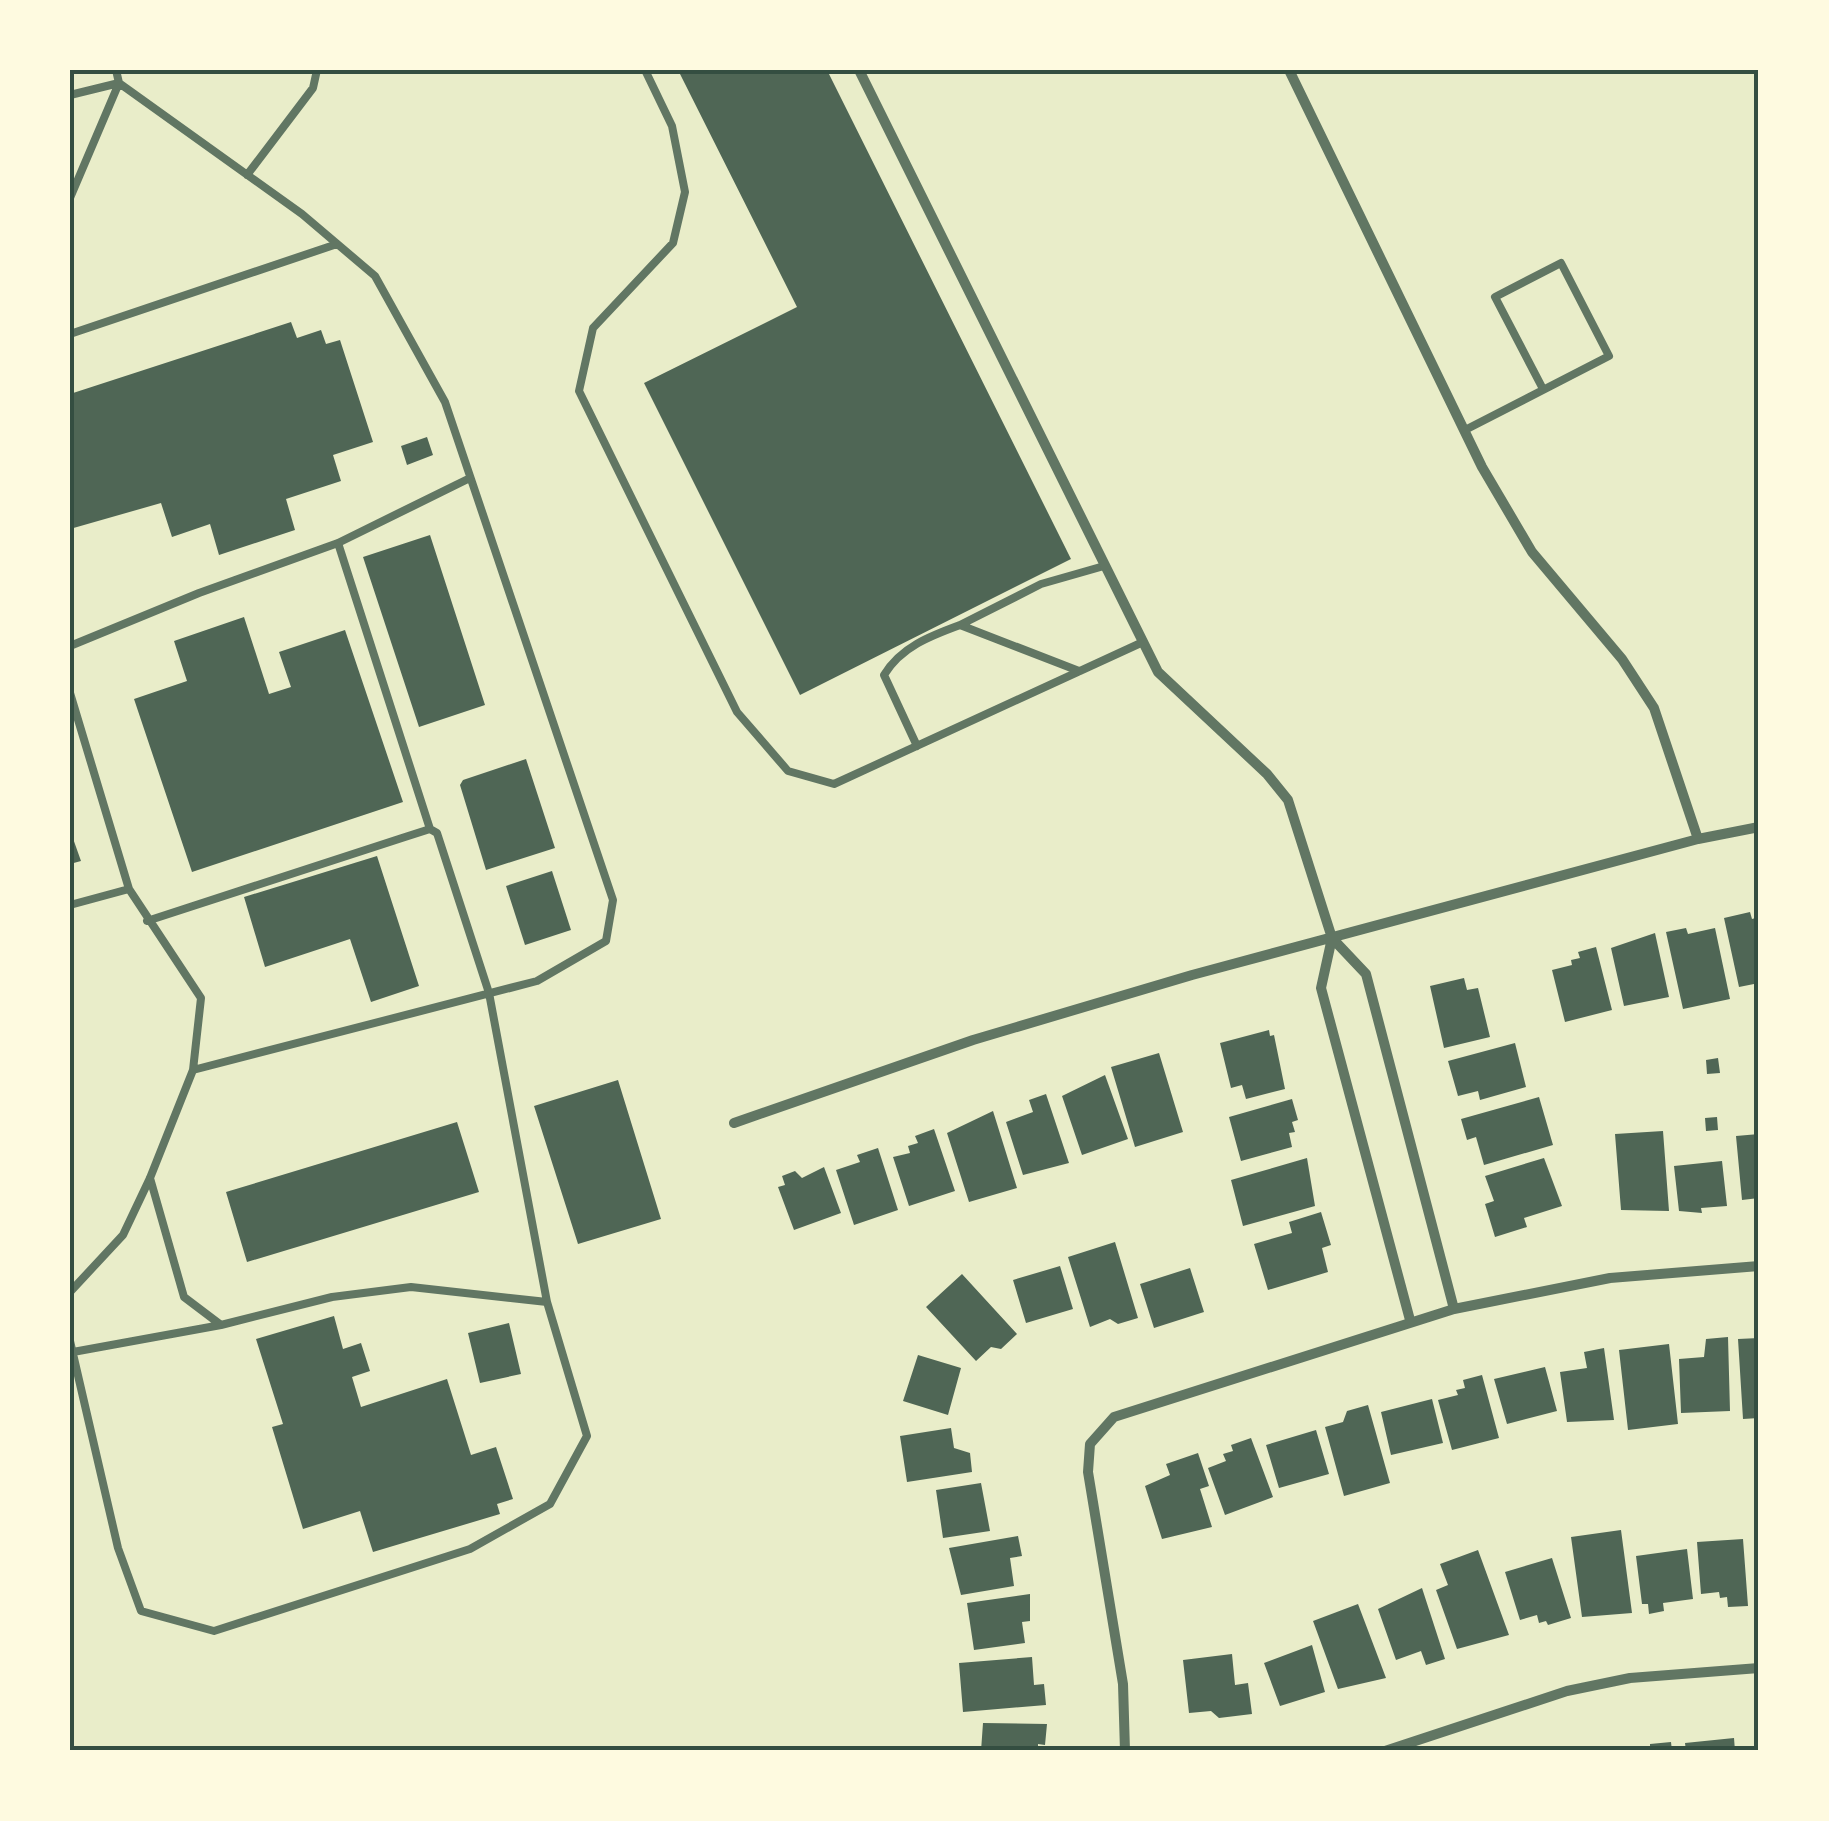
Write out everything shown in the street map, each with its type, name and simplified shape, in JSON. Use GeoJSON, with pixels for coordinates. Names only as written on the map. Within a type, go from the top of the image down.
{"type":"FeatureCollection","features":[{"type":"Feature","properties":{"kind":"street"},"geometry":{"type":"LineString","coordinates":[[859,70],[1158,672],[1267,774],[1288,800],[1332,938],[1366,974],[1454,1309]]}},
{"type":"Feature","properties":{"kind":"street"},"geometry":{"type":"LineString","coordinates":[[1289,70],[1465,430],[1532,552],[1622,659],[1654,708],[1698,839]]}},
{"type":"Feature","properties":{"kind":"street"},"geometry":{"type":"LineString","coordinates":[[734,1123],[972,1040],[1332,938],[1698,839],[1759,827]]}},
{"type":"Feature","properties":{"kind":"street"},"geometry":{"type":"LineString","coordinates":[[1332,938],[1322,988],[1410,1320]]}},
{"type":"Feature","properties":{"kind":"street"},"geometry":{"type":"LineString","coordinates":[[1125,1751],[1116,1633],[1088,1472],[1090,1444],[1098,1430],[1140,1405],[1454,1309],[1610,1278],[1759,1266]]}},
{"type":"Feature","properties":{"kind":"street"},"geometry":{"type":"LineString","coordinates":[[1385,1751],[1567,1691],[1630,1678],[1759,1668]]}},
{"type":"Feature","properties":{"kind":"lane"},"geometry":{"type":"LineString","coordinates":[[116,70],[120,83],[247,175],[375,276],[445,402],[613,900],[606,941],[537,981],[193,1070]]}},
{"type":"Feature","properties":{"kind":"lane"},"geometry":{"type":"LineString","coordinates":[[247,175],[313,88],[317,70]]}},
{"type":"Feature","properties":{"kind":"lane"},"geometry":{"type":"LineString","coordinates":[[645,70],[672,126],[685,192],[673,243],[593,328],[580,391],[737,712],[788,770],[834,784],[1142,642]]}},
{"type":"Feature","properties":{"kind":"lane"},"geometry":{"type":"LineString","coordinates":[[70,95],[120,83]]}},
{"type":"Feature","properties":{"kind":"lane"},"geometry":{"type":"LineString","coordinates":[[70,198],[120,83]]}},
{"type":"Feature","properties":{"kind":"lane"},"geometry":{"type":"LineString","coordinates":[[70,334],[337,244]]}},
{"type":"Feature","properties":{"kind":"lane"},"geometry":{"type":"LineString","coordinates":[[1465,430],[1609,356],[1561,263],[1495,297],[1542,389]]}},
{"type":"Feature","properties":{"kind":"lane"},"geometry":{"type":"LineString","coordinates":[[70,646],[199,593],[338,543],[470,478]]}},
{"type":"Feature","properties":{"kind":"lane"},"geometry":{"type":"LineString","coordinates":[[70,1341],[118,1548],[141,1611],[214,1631],[470,1549],[550,1504],[587,1436],[546,1302],[489,994],[437,833],[430,829],[338,543]]}},
{"type":"Feature","properties":{"kind":"lane"},"geometry":{"type":"LineString","coordinates":[[916,746],[884,676],[895,657],[1041,584],[1104,566]]}},
{"type":"Feature","properties":{"kind":"lane"},"geometry":{"type":"LineString","coordinates":[[960,625],[1079,671]]}},
{"type":"Feature","properties":{"kind":"lane"},"geometry":{"type":"LineString","coordinates":[[70,693],[129,888],[147,922],[201,998],[193,1070],[150,1178],[123,1236],[70,1292]]}},
{"type":"Feature","properties":{"kind":"lane"},"geometry":{"type":"LineString","coordinates":[[147,922],[430,829]]}},
{"type":"Feature","properties":{"kind":"lane"},"geometry":{"type":"LineString","coordinates":[[70,905],[129,888]]}},
{"type":"Feature","properties":{"kind":"lane"},"geometry":{"type":"LineString","coordinates":[[150,1178],[184,1296],[221,1324]]}},
{"type":"Feature","properties":{"kind":"lane"},"geometry":{"type":"LineString","coordinates":[[72,1352],[221,1324],[332,1297],[411,1287],[546,1302]]}},
{"type":"Feature","properties":{"kind":"building"},"geometry":{"type":"Polygon","coordinates":[[[678,70],[827,70],[1071,559],[800,695],[644,383],[797,307],[678,70]]]}},
{"type":"Feature","properties":{"kind":"building"},"geometry":{"type":"Polygon","coordinates":[[[291,322],[297,338],[321,330],[326,344],[340,340],[373,442],[333,455],[341,481],[286,499],[295,530],[219,555],[210,524],[172,537],[161,503],[70,529],[70,394],[291,322]]]}},
{"type":"Feature","properties":{"kind":"building"},"geometry":{"type":"Polygon","coordinates":[[[427,437],[433,455],[407,465],[401,446],[427,437]]]}},
{"type":"Feature","properties":{"kind":"building"},"geometry":{"type":"Polygon","coordinates":[[[430,535],[485,705],[419,727],[363,557],[430,535]]]}},
{"type":"Feature","properties":{"kind":"building"},"geometry":{"type":"Polygon","coordinates":[[[244,617],[269,694],[291,687],[279,652],[345,630],[403,802],[192,872],[134,699],[187,681],[174,641],[244,617]]]}},
{"type":"Feature","properties":{"kind":"building"},"geometry":{"type":"Polygon","coordinates":[[[526,759],[555,848],[486,870],[460,785],[463,780],[526,759]]]}},
{"type":"Feature","properties":{"kind":"building"},"geometry":{"type":"Polygon","coordinates":[[[70,830],[81,861],[70,864],[70,830]]]}},
{"type":"Feature","properties":{"kind":"building"},"geometry":{"type":"Polygon","coordinates":[[[377,856],[419,986],[371,1002],[350,939],[265,967],[244,897],[377,856]]]}},
{"type":"Feature","properties":{"kind":"building"},"geometry":{"type":"Polygon","coordinates":[[[552,871],[571,930],[525,945],[506,886],[552,871]]]}},
{"type":"Feature","properties":{"kind":"building"},"geometry":{"type":"Polygon","coordinates":[[[1750,912],[1752,919],[1759,917],[1759,983],[1739,987],[1724,918],[1750,912]]]}},
{"type":"Feature","properties":{"kind":"building"},"geometry":{"type":"Polygon","coordinates":[[[1686,928],[1688,934],[1715,928],[1730,999],[1683,1009],[1666,932],[1686,928]]]}},
{"type":"Feature","properties":{"kind":"building"},"geometry":{"type":"Polygon","coordinates":[[[1655,933],[1669,997],[1624,1006],[1611,948],[1655,933]]]}},
{"type":"Feature","properties":{"kind":"building"},"geometry":{"type":"Polygon","coordinates":[[[1596,947],[1612,1010],[1565,1022],[1552,970],[1572,965],[1571,960],[1580,958],[1578,952],[1596,947]]]}},
{"type":"Feature","properties":{"kind":"building"},"geometry":{"type":"Polygon","coordinates":[[[1464,978],[1467,990],[1478,988],[1490,1037],[1444,1048],[1430,986],[1464,978]]]}},
{"type":"Feature","properties":{"kind":"building"},"geometry":{"type":"Polygon","coordinates":[[[1269,1030],[1270,1036],[1274,1035],[1285,1089],[1246,1099],[1242,1085],[1231,1088],[1220,1043],[1269,1030]]]}},
{"type":"Feature","properties":{"kind":"building"},"geometry":{"type":"Polygon","coordinates":[[[1515,1043],[1526,1087],[1480,1100],[1478,1091],[1458,1096],[1448,1061],[1515,1043]]]}},
{"type":"Feature","properties":{"kind":"building"},"geometry":{"type":"Polygon","coordinates":[[[1159,1053],[1183,1132],[1135,1147],[1111,1067],[1159,1053]]]}},
{"type":"Feature","properties":{"kind":"building"},"geometry":{"type":"Polygon","coordinates":[[[1718,1058],[1720,1073],[1707,1074],[1706,1060],[1718,1058]]]}},
{"type":"Feature","properties":{"kind":"building"},"geometry":{"type":"Polygon","coordinates":[[[1105,1075],[1128,1139],[1082,1155],[1062,1096],[1105,1075]]]}},
{"type":"Feature","properties":{"kind":"building"},"geometry":{"type":"Polygon","coordinates":[[[618,1080],[661,1219],[578,1244],[534,1106],[618,1080]]]}},
{"type":"Feature","properties":{"kind":"building"},"geometry":{"type":"Polygon","coordinates":[[[1046,1094],[1069,1163],[1023,1175],[1006,1122],[1033,1112],[1029,1100],[1046,1094]]]}},
{"type":"Feature","properties":{"kind":"building"},"geometry":{"type":"Polygon","coordinates":[[[1539,1097],[1553,1145],[1484,1165],[1476,1137],[1467,1140],[1461,1119],[1539,1097]]]}},
{"type":"Feature","properties":{"kind":"building"},"geometry":{"type":"Polygon","coordinates":[[[1292,1099],[1298,1120],[1292,1122],[1295,1132],[1289,1133],[1292,1147],[1241,1161],[1229,1117],[1292,1099]]]}},
{"type":"Feature","properties":{"kind":"building"},"geometry":{"type":"Polygon","coordinates":[[[993,1111],[1017,1188],[969,1202],[947,1133],[993,1111]]]}},
{"type":"Feature","properties":{"kind":"building"},"geometry":{"type":"Polygon","coordinates":[[[1717,1117],[1718,1130],[1706,1131],[1705,1118],[1717,1117]]]}},
{"type":"Feature","properties":{"kind":"building"},"geometry":{"type":"Polygon","coordinates":[[[457,1122],[479,1192],[247,1262],[226,1192],[457,1122]]]}},
{"type":"Feature","properties":{"kind":"building"},"geometry":{"type":"Polygon","coordinates":[[[934,1129],[955,1191],[909,1206],[893,1157],[910,1153],[908,1146],[918,1143],[915,1136],[934,1129]]]}},
{"type":"Feature","properties":{"kind":"building"},"geometry":{"type":"Polygon","coordinates":[[[1663,1131],[1669,1211],[1621,1210],[1615,1134],[1663,1131]]]}},
{"type":"Feature","properties":{"kind":"building"},"geometry":{"type":"Polygon","coordinates":[[[1759,1134],[1759,1198],[1742,1200],[1736,1136],[1759,1134]]]}},
{"type":"Feature","properties":{"kind":"building"},"geometry":{"type":"Polygon","coordinates":[[[878,1148],[898,1210],[854,1225],[836,1170],[860,1162],[857,1155],[878,1148]]]}},
{"type":"Feature","properties":{"kind":"building"},"geometry":{"type":"Polygon","coordinates":[[[1307,1158],[1315,1206],[1243,1226],[1231,1180],[1307,1158]]]}},
{"type":"Feature","properties":{"kind":"building"},"geometry":{"type":"Polygon","coordinates":[[[1544,1158],[1562,1206],[1524,1218],[1527,1227],[1495,1237],[1485,1204],[1494,1201],[1485,1176],[1544,1158]]]}},
{"type":"Feature","properties":{"kind":"building"},"geometry":{"type":"Polygon","coordinates":[[[1722,1161],[1727,1206],[1701,1208],[1702,1213],[1679,1211],[1674,1166],[1722,1161]]]}},
{"type":"Feature","properties":{"kind":"building"},"geometry":{"type":"Polygon","coordinates":[[[824,1167],[841,1213],[794,1230],[778,1187],[785,1185],[782,1176],[795,1171],[802,1178],[824,1167]]]}},
{"type":"Feature","properties":{"kind":"building"},"geometry":{"type":"Polygon","coordinates":[[[1321,1212],[1331,1245],[1322,1248],[1328,1272],[1268,1290],[1254,1244],[1292,1233],[1289,1222],[1321,1212]]]}},
{"type":"Feature","properties":{"kind":"building"},"geometry":{"type":"Polygon","coordinates":[[[1115,1242],[1138,1318],[1118,1324],[1110,1319],[1090,1327],[1068,1257],[1115,1242]]]}},
{"type":"Feature","properties":{"kind":"building"},"geometry":{"type":"Polygon","coordinates":[[[1060,1266],[1073,1309],[1026,1323],[1013,1280],[1060,1266]]]}},
{"type":"Feature","properties":{"kind":"building"},"geometry":{"type":"Polygon","coordinates":[[[1190,1268],[1204,1312],[1154,1328],[1140,1284],[1190,1268]]]}},
{"type":"Feature","properties":{"kind":"building"},"geometry":{"type":"Polygon","coordinates":[[[962,1274],[1017,1334],[1001,1349],[991,1347],[976,1361],[926,1307],[962,1274]]]}},
{"type":"Feature","properties":{"kind":"building"},"geometry":{"type":"Polygon","coordinates":[[[334,1316],[343,1349],[361,1343],[370,1371],[352,1377],[361,1407],[447,1379],[471,1455],[496,1447],[513,1499],[497,1504],[500,1514],[373,1552],[360,1511],[303,1529],[272,1427],[283,1424],[256,1339],[334,1316]]]}},
{"type":"Feature","properties":{"kind":"building"},"geometry":{"type":"Polygon","coordinates":[[[509,1323],[521,1374],[480,1383],[468,1333],[509,1323]]]}},
{"type":"Feature","properties":{"kind":"building"},"geometry":{"type":"Polygon","coordinates":[[[1728,1337],[1730,1411],[1681,1413],[1679,1359],[1704,1357],[1706,1339],[1728,1337]]]}},
{"type":"Feature","properties":{"kind":"building"},"geometry":{"type":"Polygon","coordinates":[[[1759,1338],[1759,1418],[1743,1419],[1738,1339],[1759,1338]]]}},
{"type":"Feature","properties":{"kind":"building"},"geometry":{"type":"Polygon","coordinates":[[[1669,1344],[1678,1424],[1628,1430],[1619,1350],[1669,1344]]]}},
{"type":"Feature","properties":{"kind":"building"},"geometry":{"type":"Polygon","coordinates":[[[1604,1348],[1614,1420],[1567,1422],[1560,1372],[1587,1368],[1584,1352],[1604,1348]]]}},
{"type":"Feature","properties":{"kind":"building"},"geometry":{"type":"Polygon","coordinates":[[[918,1355],[961,1368],[948,1415],[903,1401],[918,1355]]]}},
{"type":"Feature","properties":{"kind":"building"},"geometry":{"type":"Polygon","coordinates":[[[1545,1367],[1557,1411],[1507,1424],[1494,1379],[1545,1367]]]}},
{"type":"Feature","properties":{"kind":"building"},"geometry":{"type":"Polygon","coordinates":[[[1482,1375],[1499,1438],[1452,1450],[1438,1400],[1458,1395],[1456,1390],[1465,1388],[1463,1380],[1482,1375]]]}},
{"type":"Feature","properties":{"kind":"building"},"geometry":{"type":"Polygon","coordinates":[[[1432,1399],[1443,1443],[1391,1455],[1381,1412],[1432,1399]]]}},
{"type":"Feature","properties":{"kind":"building"},"geometry":{"type":"Polygon","coordinates":[[[1368,1405],[1390,1483],[1344,1496],[1325,1427],[1343,1422],[1347,1411],[1368,1405]]]}},
{"type":"Feature","properties":{"kind":"building"},"geometry":{"type":"Polygon","coordinates":[[[951,1428],[954,1448],[970,1453],[972,1472],[907,1482],[900,1436],[951,1428]]]}},
{"type":"Feature","properties":{"kind":"building"},"geometry":{"type":"Polygon","coordinates":[[[1316,1430],[1329,1474],[1279,1488],[1266,1445],[1316,1430]]]}},
{"type":"Feature","properties":{"kind":"building"},"geometry":{"type":"Polygon","coordinates":[[[1251,1438],[1273,1497],[1225,1515],[1208,1468],[1226,1461],[1223,1454],[1233,1451],[1231,1445],[1251,1438]]]}},
{"type":"Feature","properties":{"kind":"building"},"geometry":{"type":"Polygon","coordinates":[[[1198,1453],[1209,1486],[1200,1489],[1212,1527],[1162,1539],[1145,1486],[1170,1475],[1166,1464],[1198,1453]]]}},
{"type":"Feature","properties":{"kind":"building"},"geometry":{"type":"Polygon","coordinates":[[[981,1483],[990,1531],[943,1538],[936,1490],[981,1483]]]}},
{"type":"Feature","properties":{"kind":"building"},"geometry":{"type":"Polygon","coordinates":[[[1621,1530],[1632,1613],[1582,1617],[1571,1537],[1621,1530]]]}},
{"type":"Feature","properties":{"kind":"building"},"geometry":{"type":"Polygon","coordinates":[[[1018,1536],[1022,1556],[1010,1558],[1014,1586],[961,1595],[949,1548],[1018,1536]]]}},
{"type":"Feature","properties":{"kind":"building"},"geometry":{"type":"Polygon","coordinates":[[[1743,1539],[1748,1606],[1728,1607],[1727,1597],[1720,1598],[1719,1592],[1701,1594],[1697,1542],[1743,1539]]]}},
{"type":"Feature","properties":{"kind":"building"},"geometry":{"type":"Polygon","coordinates":[[[1687,1549],[1693,1599],[1663,1603],[1664,1611],[1649,1614],[1648,1604],[1642,1604],[1636,1556],[1687,1549]]]}},
{"type":"Feature","properties":{"kind":"building"},"geometry":{"type":"Polygon","coordinates":[[[1478,1550],[1509,1635],[1457,1649],[1436,1590],[1448,1585],[1440,1564],[1478,1550]]]}},
{"type":"Feature","properties":{"kind":"building"},"geometry":{"type":"Polygon","coordinates":[[[1552,1558],[1571,1618],[1548,1625],[1546,1621],[1539,1623],[1537,1615],[1520,1620],[1505,1572],[1552,1558]]]}},
{"type":"Feature","properties":{"kind":"building"},"geometry":{"type":"Polygon","coordinates":[[[1422,1588],[1445,1659],[1426,1665],[1421,1651],[1396,1660],[1378,1609],[1422,1588]]]}},
{"type":"Feature","properties":{"kind":"building"},"geometry":{"type":"Polygon","coordinates":[[[1030,1594],[1030,1621],[1022,1622],[1025,1643],[974,1650],[967,1603],[1030,1594]]]}},
{"type":"Feature","properties":{"kind":"building"},"geometry":{"type":"Polygon","coordinates":[[[1358,1604],[1386,1678],[1338,1689],[1313,1621],[1358,1604]]]}},
{"type":"Feature","properties":{"kind":"building"},"geometry":{"type":"Polygon","coordinates":[[[1312,1645],[1325,1692],[1280,1706],[1264,1663],[1312,1645]]]}},
{"type":"Feature","properties":{"kind":"building"},"geometry":{"type":"Polygon","coordinates":[[[1232,1654],[1235,1685],[1248,1683],[1252,1714],[1219,1718],[1211,1711],[1189,1713],[1183,1660],[1232,1654]]]}},
{"type":"Feature","properties":{"kind":"building"},"geometry":{"type":"Polygon","coordinates":[[[1032,1657],[1034,1685],[1044,1684],[1046,1705],[963,1712],[959,1663],[1032,1657]]]}},
{"type":"Feature","properties":{"kind":"building"},"geometry":{"type":"Polygon","coordinates":[[[983,1723],[1047,1724],[1045,1745],[1038,1744],[1038,1751],[981,1751],[983,1723]]]}},
{"type":"Feature","properties":{"kind":"building"},"geometry":{"type":"Polygon","coordinates":[[[1734,1738],[1735,1751],[1686,1751],[1685,1743],[1734,1738]]]}},
{"type":"Feature","properties":{"kind":"building"},"geometry":{"type":"Polygon","coordinates":[[[1671,1742],[1672,1751],[1650,1751],[1650,1744],[1671,1742]]]}}]}
